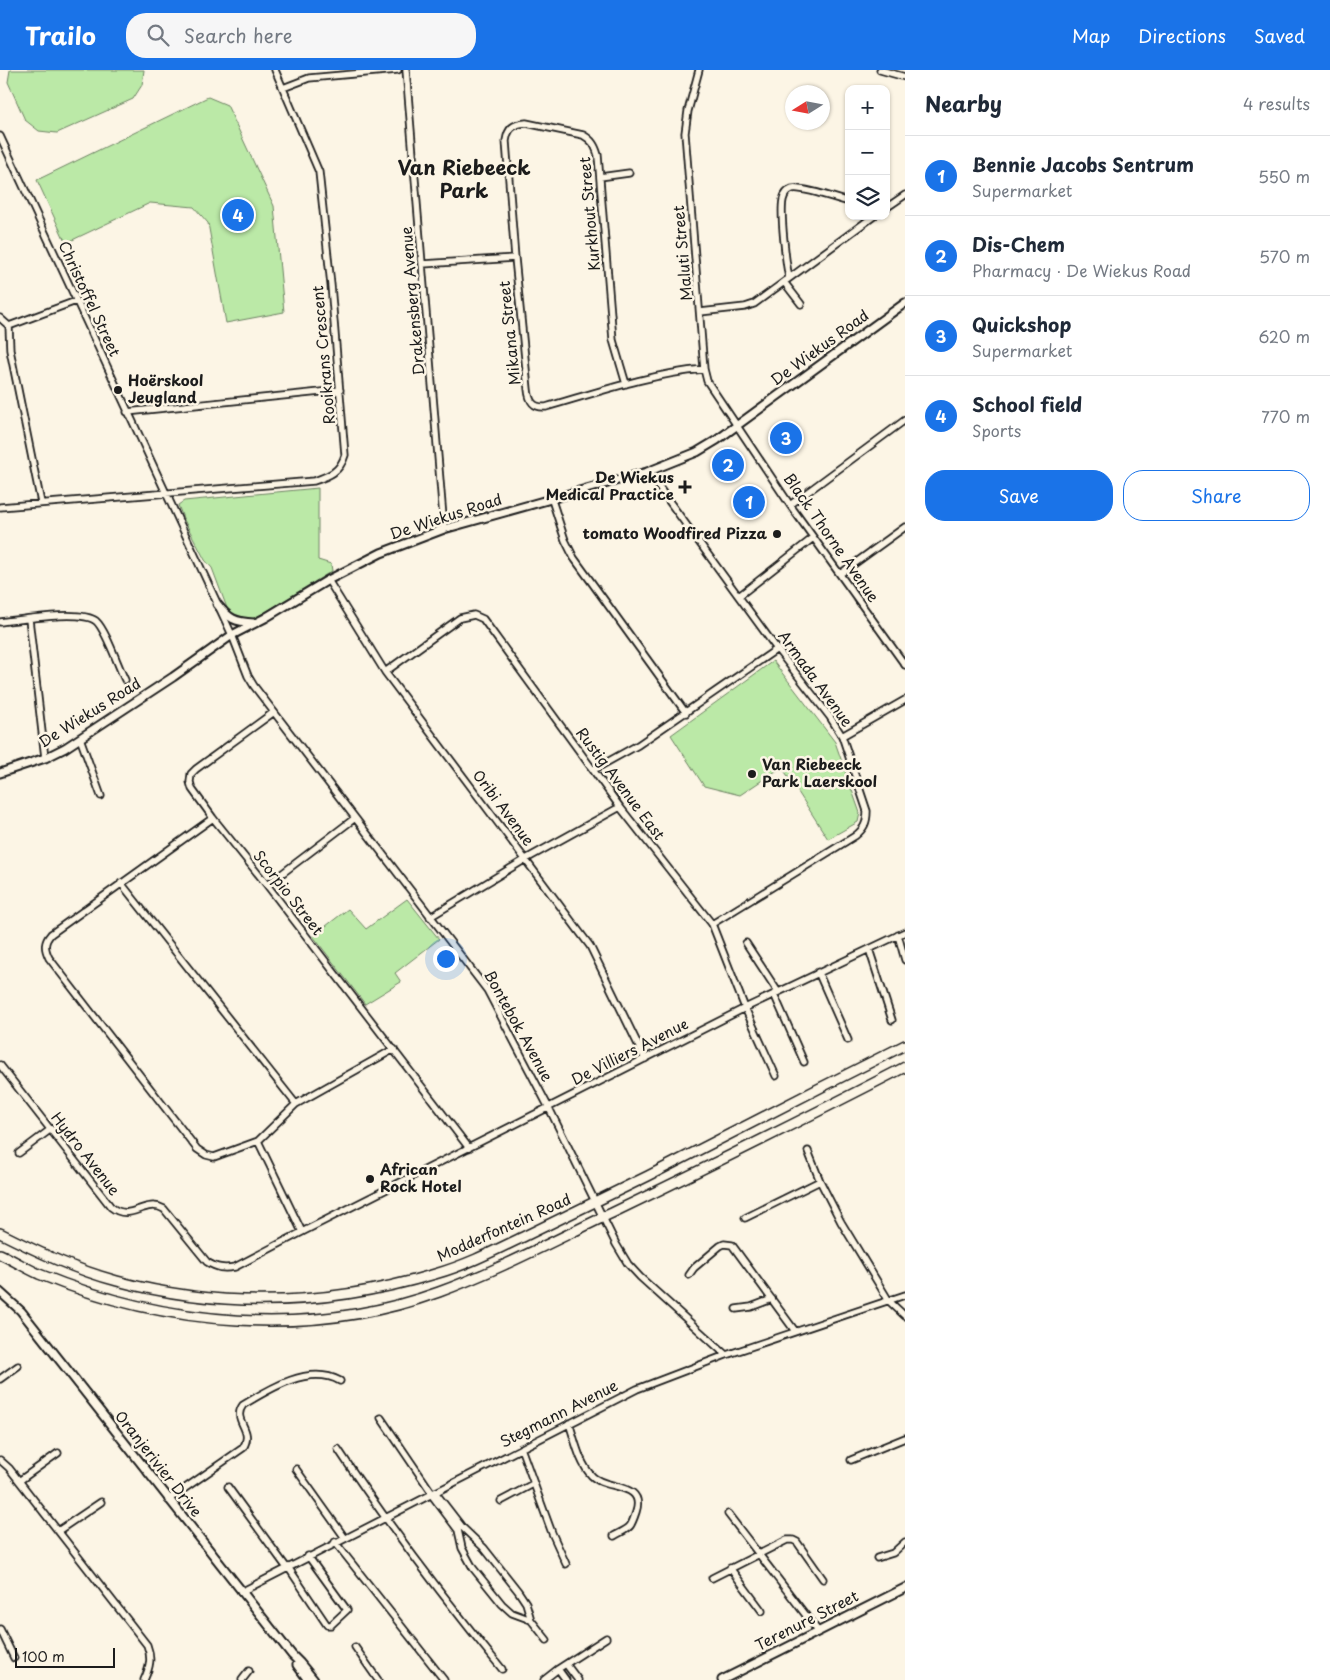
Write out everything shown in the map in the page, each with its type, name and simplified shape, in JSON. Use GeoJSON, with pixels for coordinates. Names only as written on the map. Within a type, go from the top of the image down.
{"type":"FeatureCollection","features":[{"type":"Feature","properties":{"kind":"main road","name":"Modderfontein Road"},"geometry":{"type":"LineString","coordinates":[[0,1233],[75,1267],[116,1280],[206,1298],[261,1301],[304,1300],[349,1294],[437,1274],[480,1257],[595,1203],[905,1045]]}},
{"type":"Feature","properties":{"kind":"main road","name":"Modderfontein Road"},"geometry":{"type":"LineString","coordinates":[[0,1254],[38,1273],[100,1296],[151,1310],[207,1318],[262,1322],[350,1315],[437,1293],[480,1276],[714,1164],[905,1068]]}},
{"type":"Feature","properties":{"kind":"street","name":"Rooikrans Crescent"},"geometry":{"type":"LineString","coordinates":[[0,507],[314,481],[329,476],[343,464],[345,455],[340,390],[318,172],[276,70]]}},
{"type":"Feature","properties":{"kind":"street"},"geometry":{"type":"LineString","coordinates":[[284,88],[309,78],[398,70]]}},
{"type":"Feature","properties":{"kind":"street","name":"Drakensberg Avenue"},"geometry":{"type":"LineString","coordinates":[[406,70],[444,530]]}},
{"type":"Feature","properties":{"kind":"street","name":"Maluti Street"},"geometry":{"type":"LineString","coordinates":[[699,70],[688,111],[685,133],[704,368],[707,380],[715,394],[738,425]]}},
{"type":"Feature","properties":{"kind":"street"},"geometry":{"type":"LineString","coordinates":[[880,70],[905,77]]}},
{"type":"Feature","properties":{"kind":"street","name":"Kurkhout Street"},"geometry":{"type":"LineString","coordinates":[[506,141],[512,126],[518,123],[526,123],[583,135],[590,139],[596,147],[613,340],[626,384]]}},
{"type":"Feature","properties":{"kind":"street","name":"Christoffel Street"},"geometry":{"type":"LineString","coordinates":[[0,136],[232,635]]}},
{"type":"Feature","properties":{"kind":"street","name":"Mikana Street"},"geometry":{"type":"LineString","coordinates":[[506,141],[528,397],[532,403],[540,408],[546,407],[670,373],[704,368]]}},
{"type":"Feature","properties":{"kind":"street"},"geometry":{"type":"LineString","coordinates":[[0,152],[6,149]]}},
{"type":"Feature","properties":{"kind":"street"},"geometry":{"type":"LineString","coordinates":[[600,177],[630,173]]}},
{"type":"Feature","properties":{"kind":"street"},"geometry":{"type":"LineString","coordinates":[[801,304],[787,280],[782,209],[785,194],[789,190],[798,188],[845,201]]}},
{"type":"Feature","properties":{"kind":"street"},"geometry":{"type":"LineString","coordinates":[[890,205],[905,194]]}},
{"type":"Feature","properties":{"kind":"street"},"geometry":{"type":"LineString","coordinates":[[700,312],[745,307],[754,304],[869,220]]}},
{"type":"Feature","properties":{"kind":"street"},"geometry":{"type":"LineString","coordinates":[[423,264],[515,258]]}},
{"type":"Feature","properties":{"kind":"street"},"geometry":{"type":"LineString","coordinates":[[9,326],[76,301]]}},
{"type":"Feature","properties":{"kind":"street","name":"De Wiekus Road"},"geometry":{"type":"LineString","coordinates":[[0,773],[44,758],[65,748],[173,677],[232,635],[256,623],[328,580],[381,553],[444,530],[647,472],[697,452],[738,425],[905,303]]}},
{"type":"Feature","properties":{"kind":"street"},"geometry":{"type":"LineString","coordinates":[[0,318],[9,326],[10,350],[41,503]]}},
{"type":"Feature","properties":{"kind":"street"},"geometry":{"type":"LineString","coordinates":[[127,412],[340,390]]}},
{"type":"Feature","properties":{"kind":"street"},"geometry":{"type":"LineString","coordinates":[[790,505],[905,420]]}},
{"type":"Feature","properties":{"kind":"street","name":"Black Thorne Avenue"},"geometry":{"type":"LineString","coordinates":[[738,425],[790,505],[905,665]]}},
{"type":"Feature","properties":{"kind":"street","name":"Armada Avenue"},"geometry":{"type":"LineString","coordinates":[[658,486],[777,649],[830,717],[842,736],[867,812],[863,830],[712,924]]}},
{"type":"Feature","properties":{"kind":"street"},"geometry":{"type":"LineString","coordinates":[[552,500],[565,540],[574,558],[686,713]]}},
{"type":"Feature","properties":{"kind":"street"},"geometry":{"type":"LineString","coordinates":[[840,574],[904,531]]}},
{"type":"Feature","properties":{"kind":"street"},"geometry":{"type":"LineString","coordinates":[[739,596],[813,538]]}},
{"type":"Feature","properties":{"kind":"street","name":"Oribi Avenue"},"geometry":{"type":"LineString","coordinates":[[328,580],[385,672],[590,946],[645,1059]]}},
{"type":"Feature","properties":{"kind":"street"},"geometry":{"type":"LineString","coordinates":[[217,604],[231,618],[242,622],[256,623]]}},
{"type":"Feature","properties":{"kind":"street","name":"Rustig Avenue East"},"geometry":{"type":"LineString","coordinates":[[385,672],[460,618],[470,614],[483,619],[620,807],[712,924],[745,1008],[776,1076]]}},
{"type":"Feature","properties":{"kind":"street"},"geometry":{"type":"LineString","coordinates":[[0,622],[75,615],[90,618],[102,630],[125,680]]}},
{"type":"Feature","properties":{"kind":"street"},"geometry":{"type":"LineString","coordinates":[[29,619],[44,758]]}},
{"type":"Feature","properties":{"kind":"street","name":"Bontebok Avenue"},"geometry":{"type":"LineString","coordinates":[[232,635],[248,676],[254,686],[487,990],[549,1108],[616,1244],[634,1271],[726,1355]]}},
{"type":"Feature","properties":{"kind":"street"},"geometry":{"type":"LineString","coordinates":[[593,770],[638,745],[777,649]]}},
{"type":"Feature","properties":{"kind":"street"},"geometry":{"type":"LineString","coordinates":[[842,736],[905,700]]}},
{"type":"Feature","properties":{"kind":"street","name":"Scorpio Street"},"geometry":{"type":"LineString","coordinates":[[274,712],[192,774],[190,782],[192,789],[469,1148]]}},
{"type":"Feature","properties":{"kind":"street"},"geometry":{"type":"LineString","coordinates":[[80,738],[101,796]]}},
{"type":"Feature","properties":{"kind":"street"},"geometry":{"type":"LineString","coordinates":[[430,917],[620,807]]}},
{"type":"Feature","properties":{"kind":"street"},"geometry":{"type":"LineString","coordinates":[[213,818],[51,934],[44,946],[49,958],[197,1149],[206,1155],[214,1157],[258,1141],[296,1104],[394,1049]]}},
{"type":"Feature","properties":{"kind":"street"},"geometry":{"type":"LineString","coordinates":[[267,884],[355,818]]}},
{"type":"Feature","properties":{"kind":"street"},"geometry":{"type":"LineString","coordinates":[[122,883],[296,1104]]}},
{"type":"Feature","properties":{"kind":"street","name":"De Villiers Avenue"},"geometry":{"type":"LineString","coordinates":[[207,1262],[220,1268],[235,1267],[745,1008],[905,932]]}},
{"type":"Feature","properties":{"kind":"street"},"geometry":{"type":"LineString","coordinates":[[898,935],[905,960]]}},
{"type":"Feature","properties":{"kind":"street"},"geometry":{"type":"LineString","coordinates":[[746,943],[776,993],[804,1062]]}},
{"type":"Feature","properties":{"kind":"street"},"geometry":{"type":"LineString","coordinates":[[869,949],[892,1020]]}},
{"type":"Feature","properties":{"kind":"street"},"geometry":{"type":"LineString","coordinates":[[818,972],[848,1040]]}},
{"type":"Feature","properties":{"kind":"street","name":"Hydro Avenue"},"geometry":{"type":"LineString","coordinates":[[0,1065],[111,1207],[118,1212],[125,1213],[152,1206],[164,1209],[207,1262]]}},
{"type":"Feature","properties":{"kind":"street"},"geometry":{"type":"LineString","coordinates":[[20,1154],[51,1129]]}},
{"type":"Feature","properties":{"kind":"street"},"geometry":{"type":"LineString","coordinates":[[258,1141],[302,1232]]}},
{"type":"Feature","properties":{"kind":"street"},"geometry":{"type":"LineString","coordinates":[[808,1151],[833,1209],[889,1301],[905,1316]]}},
{"type":"Feature","properties":{"kind":"street"},"geometry":{"type":"LineString","coordinates":[[744,1218],[820,1181]]}},
{"type":"Feature","properties":{"kind":"street"},"geometry":{"type":"LineString","coordinates":[[689,1275],[694,1268],[715,1250],[724,1244],[729,1244],[734,1247],[795,1331]]}},
{"type":"Feature","properties":{"kind":"street","name":"Oranjerivier Drive"},"geometry":{"type":"LineString","coordinates":[[0,1292],[21,1311],[240,1592],[314,1680]]}},
{"type":"Feature","properties":{"kind":"street","name":"Stegmann Avenue"},"geometry":{"type":"LineString","coordinates":[[240,1592],[637,1389],[795,1331],[905,1296]]}},
{"type":"Feature","properties":{"kind":"street"},"geometry":{"type":"LineString","coordinates":[[736,1309],[751,1307],[772,1299]]}},
{"type":"Feature","properties":{"kind":"street"},"geometry":{"type":"LineString","coordinates":[[0,1378],[18,1366]]}},
{"type":"Feature","properties":{"kind":"street"},"geometry":{"type":"LineString","coordinates":[[168,1500],[243,1448],[247,1442],[247,1435],[239,1416],[239,1410],[243,1405],[287,1381],[298,1378],[327,1376],[340,1381]]}},
{"type":"Feature","properties":{"kind":"street"},"geometry":{"type":"LineString","coordinates":[[381,1418],[458,1530],[462,1548],[473,1568],[502,1604],[512,1613],[531,1620]]}},
{"type":"Feature","properties":{"kind":"street"},"geometry":{"type":"LineString","coordinates":[[569,1423],[583,1463],[593,1478],[630,1491],[636,1497],[638,1508],[634,1522],[631,1526],[614,1536]]}},
{"type":"Feature","properties":{"kind":"street"},"geometry":{"type":"LineString","coordinates":[[851,1460],[905,1438]]}},
{"type":"Feature","properties":{"kind":"street"},"geometry":{"type":"LineString","coordinates":[[521,1448],[533,1484],[566,1564]]}},
{"type":"Feature","properties":{"kind":"street"},"geometry":{"type":"LineString","coordinates":[[338,1449],[384,1518],[458,1616],[502,1669]]}},
{"type":"Feature","properties":{"kind":"street"},"geometry":{"type":"LineString","coordinates":[[19,1481],[58,1453]]}},
{"type":"Feature","properties":{"kind":"street"},"geometry":{"type":"LineString","coordinates":[[0,1460],[9,1468],[147,1645],[151,1660],[150,1668],[144,1680]]}},
{"type":"Feature","properties":{"kind":"street"},"geometry":{"type":"LineString","coordinates":[[296,1469],[345,1538]]}},
{"type":"Feature","properties":{"kind":"street"},"geometry":{"type":"LineString","coordinates":[[501,1500],[533,1484]]}},
{"type":"Feature","properties":{"kind":"street"},"geometry":{"type":"LineString","coordinates":[[228,1487],[326,1624],[331,1625],[347,1610],[308,1556]]}},
{"type":"Feature","properties":{"kind":"street"},"geometry":{"type":"LineString","coordinates":[[433,1493],[462,1527],[484,1548],[526,1603],[531,1620],[547,1640]]}},
{"type":"Feature","properties":{"kind":"street"},"geometry":{"type":"LineString","coordinates":[[58,1531],[102,1502]]}},
{"type":"Feature","properties":{"kind":"street"},"geometry":{"type":"LineString","coordinates":[[728,1514],[760,1553],[818,1631]]}},
{"type":"Feature","properties":{"kind":"street"},"geometry":{"type":"LineString","coordinates":[[712,1578],[787,1540],[796,1540],[823,1579]]}},
{"type":"Feature","properties":{"kind":"street"},"geometry":{"type":"LineString","coordinates":[[335,1542],[444,1680]]}},
{"type":"Feature","properties":{"kind":"street"},"geometry":{"type":"LineString","coordinates":[[877,1558],[893,1553],[905,1542]]}},
{"type":"Feature","properties":{"kind":"street"},"geometry":{"type":"LineString","coordinates":[[730,1568],[762,1612]]}},
{"type":"Feature","properties":{"kind":"street","name":"Terenure Street"},"geometry":{"type":"LineString","coordinates":[[722,1680],[905,1588]]}},
{"type":"Feature","properties":{"kind":"street"},"geometry":{"type":"LineString","coordinates":[[0,1629],[14,1658]]}},
{"type":"Feature","properties":{"kind":"street"},"geometry":{"type":"LineString","coordinates":[[544,1680],[606,1638]]}},
{"type":"Feature","properties":{"kind":"street"},"geometry":{"type":"LineString","coordinates":[[355,1647],[378,1680]]}},
{"type":"Feature","properties":{"kind":"street","name":"Oranjerivier Drive"},"geometry":{"type":"LineString","coordinates":[[292,1656],[308,1680]]}},
{"type":"Feature","properties":{"kind":"street"},"geometry":{"type":"LineString","coordinates":[[566,1664],[578,1680]]}},
{"type":"Feature","properties":{"kind":"street"},"geometry":{"type":"LineString","coordinates":[[558,1670],[566,1680]]}},
{"type":"Feature","properties":{"kind":"street"},"geometry":{"type":"LineString","coordinates":[[242,1680],[249,1671]]}},
{"type":"Feature","properties":{"kind":"green space"},"geometry":{"type":"Polygon","coordinates":[[[10,70],[144,70],[142,85],[133,99],[57,133],[39,131],[25,120],[8,82],[10,70]]]}},
{"type":"Feature","properties":{"kind":"green space"},"geometry":{"type":"Polygon","coordinates":[[[208,97],[227,105],[274,206],[284,312],[226,323],[208,223],[194,207],[150,203],[66,243],[37,180],[208,97]]]}},
{"type":"Feature","properties":{"kind":"green space"},"geometry":{"type":"Polygon","coordinates":[[[318,488],[318,560],[331,564],[332,571],[254,619],[246,620],[233,616],[227,608],[212,568],[205,560],[178,505],[184,501],[318,488]]]}},
{"type":"Feature","properties":{"kind":"green space"},"geometry":{"type":"Polygon","coordinates":[[[773,661],[835,742],[860,813],[858,822],[828,839],[782,767],[740,795],[704,786],[671,735],[773,661]]]}},
{"type":"Feature","properties":{"kind":"green space"},"geometry":{"type":"Polygon","coordinates":[[[407,899],[439,939],[395,973],[401,982],[365,1004],[313,936],[348,909],[366,929],[407,899]]]}},
{"type":"Feature","properties":{"kind":"place","name":"School field"},"geometry":{"type":"Point","coordinates":[238,215]}},
{"type":"Feature","properties":{"kind":"place","name":"Hoërskool Jeugland"},"geometry":{"type":"Point","coordinates":[118,390]}},
{"type":"Feature","properties":{"kind":"place","name":"Quickshop"},"geometry":{"type":"Point","coordinates":[786,438]}},
{"type":"Feature","properties":{"kind":"place","name":"Dis-Chem"},"geometry":{"type":"Point","coordinates":[728,465]}},
{"type":"Feature","properties":{"kind":"place","name":"De Wiekus Medical Practice"},"geometry":{"type":"Point","coordinates":[685,487]}},
{"type":"Feature","properties":{"kind":"place","name":"Bennie Jacobs Sentrum"},"geometry":{"type":"Point","coordinates":[749,502]}},
{"type":"Feature","properties":{"kind":"place","name":"tomato Woodfired Pizza"},"geometry":{"type":"Point","coordinates":[777,534]}},
{"type":"Feature","properties":{"kind":"place","name":"Van Riebeeck Park Laerskool"},"geometry":{"type":"Point","coordinates":[752,774]}},
{"type":"Feature","properties":{"kind":"place","name":"African Rock Hotel"},"geometry":{"type":"Point","coordinates":[370,1179]}},
{"type":"Feature","properties":{"kind":"district","name":"Van Riebeeck Park"},"geometry":{"type":"Point","coordinates":[464,180]}}]}
